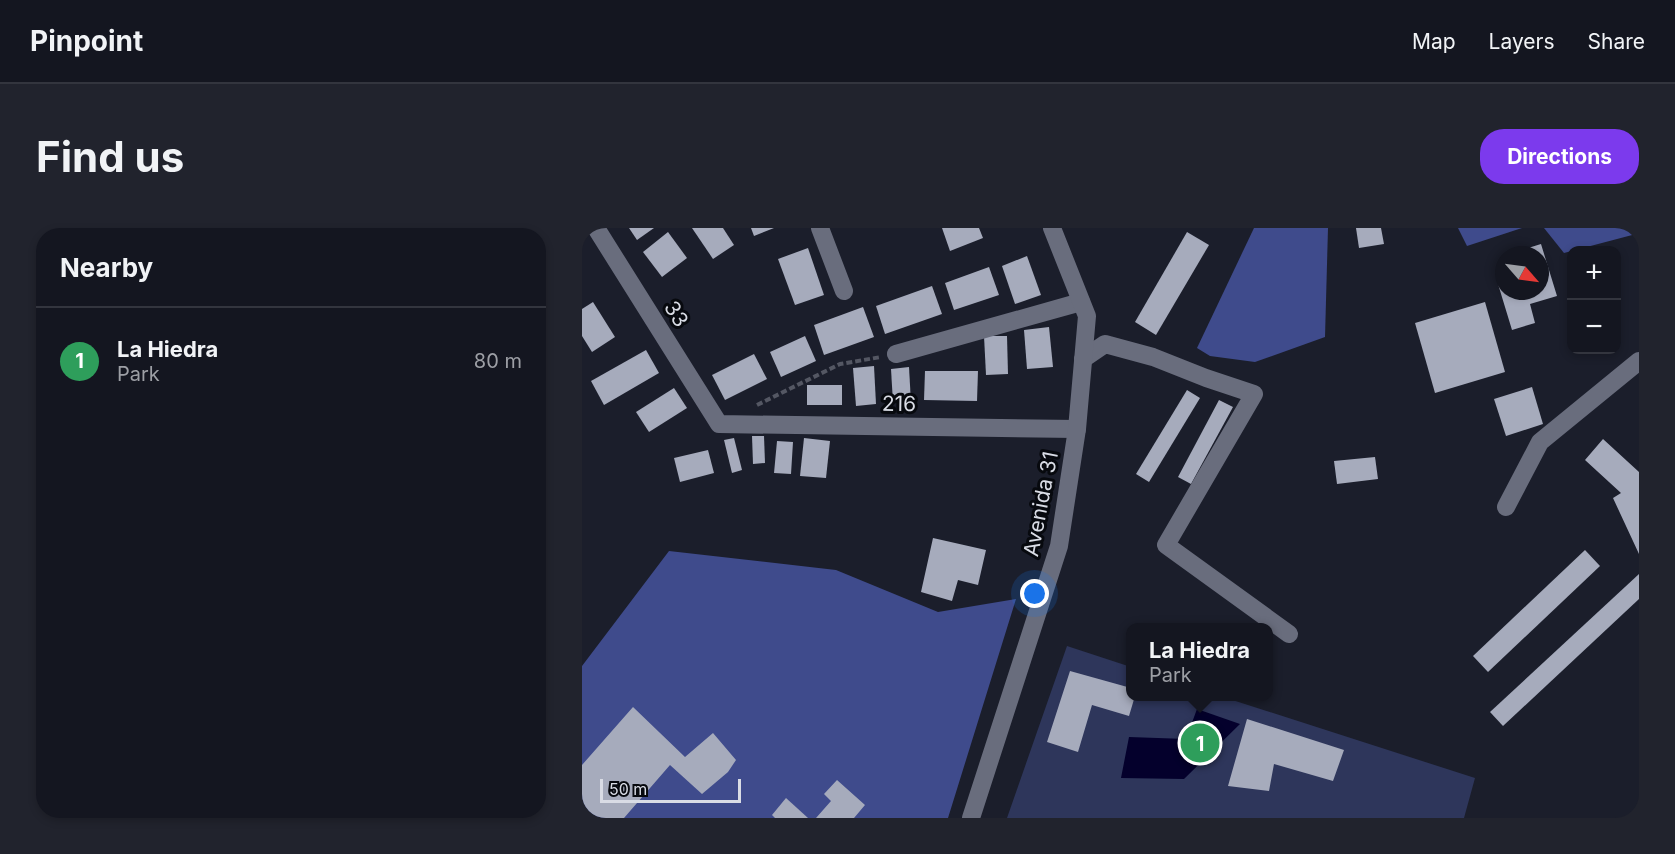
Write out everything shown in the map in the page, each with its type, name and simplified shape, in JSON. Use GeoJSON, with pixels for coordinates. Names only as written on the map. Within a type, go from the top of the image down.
{"type":"FeatureCollection","features":[{"type":"Feature","properties":{"kind":"street","name":"33"},"geometry":{"type":"LineString","coordinates":[[596,228],[719,424]]}},
{"type":"Feature","properties":{"kind":"street"},"geometry":{"type":"LineString","coordinates":[[820,228],[844,291]]}},
{"type":"Feature","properties":{"kind":"street","name":"Avenida 31"},"geometry":{"type":"LineString","coordinates":[[971,818],[1059,546],[1077,429],[1087,316],[1052,228]]}},
{"type":"Feature","properties":{"kind":"street"},"geometry":{"type":"LineString","coordinates":[[896,354],[1081,302]]}},
{"type":"Feature","properties":{"kind":"street"},"geometry":{"type":"LineString","coordinates":[[1083,359],[1105,344],[1153,357],[1254,394],[1166,545],[1289,634]]}},
{"type":"Feature","properties":{"kind":"street"},"geometry":{"type":"LineString","coordinates":[[1506,507],[1540,442],[1639,361]]}},
{"type":"Feature","properties":{"kind":"street","name":"216"},"geometry":{"type":"LineString","coordinates":[[719,424],[1077,429]]}},
{"type":"Feature","properties":{"kind":"path"},"geometry":{"type":"LineString","coordinates":[[749,409],[840,364],[896,354]]}},
{"type":"Feature","properties":{"kind":"shaded area"},"geometry":{"type":"Polygon","coordinates":[[[1254,228],[1328,228],[1325,337],[1255,362],[1210,356],[1197,348],[1254,228]]]}},
{"type":"Feature","properties":{"kind":"shaded area"},"geometry":{"type":"Polygon","coordinates":[[[1458,228],[1522,228],[1467,246],[1458,228]]]}},
{"type":"Feature","properties":{"kind":"shaded area"},"geometry":{"type":"Polygon","coordinates":[[[1544,228],[1635,228],[1636,234],[1591,246],[1567,246],[1567,252],[1564,253],[1544,228]]]}},
{"type":"Feature","properties":{"kind":"shaded area"},"geometry":{"type":"Polygon","coordinates":[[[669,551],[836,570],[938,612],[1016,599],[948,818],[582,818],[582,666],[669,551]]]}},
{"type":"Feature","properties":{"kind":"shaded area"},"geometry":{"type":"Polygon","coordinates":[[[1067,646],[1126,665],[1126,701],[1235,701],[1475,778],[1464,818],[1007,818],[1067,646]]]}},
{"type":"Feature","properties":{"kind":"shaded area"},"geometry":{"type":"Polygon","coordinates":[[[1197,709],[1240,724],[1184,779],[1121,778],[1129,737],[1186,739],[1197,709]]]}},
{"type":"Feature","properties":{"kind":"building"},"geometry":{"type":"Polygon","coordinates":[[[629,228],[654,228],[637,240],[629,228]]]}},
{"type":"Feature","properties":{"kind":"building"},"geometry":{"type":"Polygon","coordinates":[[[692,228],[723,228],[734,245],[713,259],[692,228]]]}},
{"type":"Feature","properties":{"kind":"building"},"geometry":{"type":"Polygon","coordinates":[[[751,228],[774,228],[754,236],[751,228]]]}},
{"type":"Feature","properties":{"kind":"building"},"geometry":{"type":"Polygon","coordinates":[[[942,228],[979,228],[983,238],[950,251],[942,228]]]}},
{"type":"Feature","properties":{"kind":"building"},"geometry":{"type":"Polygon","coordinates":[[[1356,228],[1381,228],[1384,244],[1359,248],[1356,228]]]}},
{"type":"Feature","properties":{"kind":"building"},"geometry":{"type":"Polygon","coordinates":[[[668,232],[687,258],[662,277],[643,252],[668,232]]]}},
{"type":"Feature","properties":{"kind":"building"},"geometry":{"type":"Polygon","coordinates":[[[1187,232],[1209,245],[1156,335],[1135,322],[1187,232]]]}},
{"type":"Feature","properties":{"kind":"building"},"geometry":{"type":"Polygon","coordinates":[[[808,248],[824,295],[795,305],[778,259],[808,248]]]}},
{"type":"Feature","properties":{"kind":"building"},"geometry":{"type":"Polygon","coordinates":[[[1027,256],[1041,295],[1015,304],[1002,266],[1027,256]]]}},
{"type":"Feature","properties":{"kind":"building"},"geometry":{"type":"Polygon","coordinates":[[[989,267],[999,295],[954,310],[945,283],[989,267]]]}},
{"type":"Feature","properties":{"kind":"building"},"geometry":{"type":"Polygon","coordinates":[[[1549,270],[1557,296],[1549,298],[1549,270]]]}},
{"type":"Feature","properties":{"kind":"building"},"geometry":{"type":"Polygon","coordinates":[[[932,286],[942,314],[885,334],[876,306],[932,286]]]}},
{"type":"Feature","properties":{"kind":"building"},"geometry":{"type":"Polygon","coordinates":[[[1503,300],[1544,300],[1530,304],[1535,323],[1512,330],[1503,300]]]}},
{"type":"Feature","properties":{"kind":"building"},"geometry":{"type":"Polygon","coordinates":[[[593,302],[615,337],[592,352],[582,336],[582,309],[593,302]]]}},
{"type":"Feature","properties":{"kind":"building"},"geometry":{"type":"Polygon","coordinates":[[[1485,302],[1505,372],[1435,393],[1415,323],[1485,302]]]}},
{"type":"Feature","properties":{"kind":"building"},"geometry":{"type":"Polygon","coordinates":[[[863,307],[874,337],[824,355],[814,325],[863,307]]]}},
{"type":"Feature","properties":{"kind":"building"},"geometry":{"type":"Polygon","coordinates":[[[1049,327],[1053,367],[1027,369],[1024,330],[1049,327]]]}},
{"type":"Feature","properties":{"kind":"building"},"geometry":{"type":"Polygon","coordinates":[[[805,336],[816,361],[781,377],[770,352],[805,336]]]}},
{"type":"Feature","properties":{"kind":"building"},"geometry":{"type":"Polygon","coordinates":[[[984,336],[1007,336],[1008,374],[986,375],[984,336]]]}},
{"type":"Feature","properties":{"kind":"building"},"geometry":{"type":"Polygon","coordinates":[[[646,350],[659,373],[604,405],[591,381],[646,350]]]}},
{"type":"Feature","properties":{"kind":"building"},"geometry":{"type":"Polygon","coordinates":[[[754,354],[767,379],[725,400],[712,375],[754,354]]]}},
{"type":"Feature","properties":{"kind":"building"},"geometry":{"type":"Polygon","coordinates":[[[874,366],[876,404],[856,406],[853,368],[874,366]]]}},
{"type":"Feature","properties":{"kind":"building"},"geometry":{"type":"Polygon","coordinates":[[[909,367],[911,403],[893,403],[891,369],[909,367]]]}},
{"type":"Feature","properties":{"kind":"building"},"geometry":{"type":"Polygon","coordinates":[[[925,371],[978,371],[977,401],[924,400],[925,371]]]}},
{"type":"Feature","properties":{"kind":"building"},"geometry":{"type":"Polygon","coordinates":[[[807,385],[842,385],[842,405],[807,405],[807,385]]]}},
{"type":"Feature","properties":{"kind":"building"},"geometry":{"type":"Polygon","coordinates":[[[1532,387],[1543,424],[1506,436],[1494,399],[1532,387]]]}},
{"type":"Feature","properties":{"kind":"building"},"geometry":{"type":"Polygon","coordinates":[[[674,388],[687,408],[649,432],[636,412],[674,388]]]}},
{"type":"Feature","properties":{"kind":"building"},"geometry":{"type":"Polygon","coordinates":[[[1187,390],[1200,398],[1149,482],[1136,474],[1187,390]]]}},
{"type":"Feature","properties":{"kind":"building"},"geometry":{"type":"Polygon","coordinates":[[[1219,400],[1233,407],[1191,484],[1178,477],[1219,400]]]}},
{"type":"Feature","properties":{"kind":"building"},"geometry":{"type":"Polygon","coordinates":[[[752,436],[764,436],[765,463],[753,464],[752,436]]]}},
{"type":"Feature","properties":{"kind":"building"},"geometry":{"type":"Polygon","coordinates":[[[734,438],[742,470],[732,473],[724,440],[734,438]]]}},
{"type":"Feature","properties":{"kind":"building"},"geometry":{"type":"Polygon","coordinates":[[[804,438],[830,441],[826,478],[800,476],[804,438]]]}},
{"type":"Feature","properties":{"kind":"building"},"geometry":{"type":"Polygon","coordinates":[[[1603,439],[1639,472],[1639,554],[1613,498],[1621,493],[1585,460],[1603,439]]]}},
{"type":"Feature","properties":{"kind":"building"},"geometry":{"type":"Polygon","coordinates":[[[777,441],[793,442],[791,474],[774,473],[777,441]]]}},
{"type":"Feature","properties":{"kind":"building"},"geometry":{"type":"Polygon","coordinates":[[[708,450],[714,473],[680,482],[674,458],[708,450]]]}},
{"type":"Feature","properties":{"kind":"building"},"geometry":{"type":"Polygon","coordinates":[[[1375,457],[1378,479],[1337,484],[1334,461],[1375,457]]]}},
{"type":"Feature","properties":{"kind":"building"},"geometry":{"type":"Polygon","coordinates":[[[933,538],[986,550],[978,585],[958,580],[952,601],[921,592],[933,538]]]}},
{"type":"Feature","properties":{"kind":"building"},"geometry":{"type":"Polygon","coordinates":[[[1585,550],[1600,566],[1488,672],[1473,656],[1585,550]]]}},
{"type":"Feature","properties":{"kind":"building"},"geometry":{"type":"Polygon","coordinates":[[[1639,574],[1639,599],[1503,726],[1490,712],[1639,574]]]}},
{"type":"Feature","properties":{"kind":"building"},"geometry":{"type":"Polygon","coordinates":[[[1070,671],[1126,687],[1126,701],[1134,701],[1129,716],[1092,705],[1078,752],[1047,742],[1070,671]]]}},
{"type":"Feature","properties":{"kind":"building"},"geometry":{"type":"Polygon","coordinates":[[[633,707],[685,757],[713,733],[736,760],[728,772],[702,794],[670,765],[624,818],[582,818],[582,765],[633,707]]]}},
{"type":"Feature","properties":{"kind":"building"},"geometry":{"type":"Polygon","coordinates":[[[1247,719],[1344,750],[1333,781],[1274,764],[1269,791],[1228,786],[1247,719]]]}},
{"type":"Feature","properties":{"kind":"building"},"geometry":{"type":"Polygon","coordinates":[[[837,780],[865,805],[854,818],[816,818],[831,801],[824,794],[837,780]]]}},
{"type":"Feature","properties":{"kind":"building"},"geometry":{"type":"Polygon","coordinates":[[[786,798],[808,818],[775,818],[772,815],[786,798]]]}},
{"type":"Feature","properties":{"kind":"place","name":"La Hiedra"},"geometry":{"type":"Point","coordinates":[1200,743]}}]}
